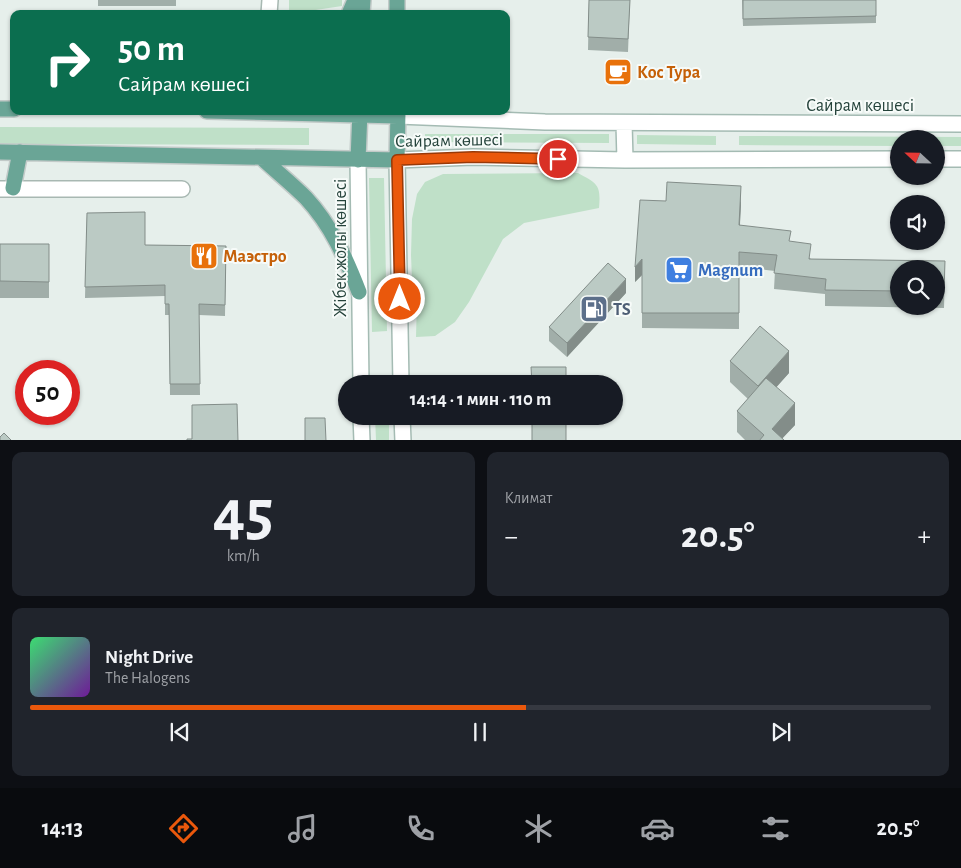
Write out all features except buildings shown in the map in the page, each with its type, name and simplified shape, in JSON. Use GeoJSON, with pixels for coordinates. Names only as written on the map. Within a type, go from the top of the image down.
{"type":"FeatureCollection","features":[{"type":"Feature","properties":{"kind":"main road","name":"Жібек жолы көшесі"},"geometry":{"type":"LineString","coordinates":[[360,115],[358,160],[361,375]]}},
{"type":"Feature","properties":{"kind":"main road"},"geometry":{"type":"LineString","coordinates":[[398,115],[401,375]]}},
{"type":"Feature","properties":{"kind":"main road","name":"Сайрам көшесі"},"geometry":{"type":"LineString","coordinates":[[426,115],[624,122],[961,124]]}},
{"type":"Feature","properties":{"kind":"main road"},"geometry":{"type":"LineString","coordinates":[[624,122],[625,160]]}},
{"type":"Feature","properties":{"kind":"main road","name":"Сайрам көшесі"},"geometry":{"type":"LineString","coordinates":[[0,152],[358,160],[473,157],[625,160],[890,159]]}},
{"type":"Feature","properties":{"kind":"main road"},"geometry":{"type":"LineString","coordinates":[[20,152],[6,188],[182,189]]}},
{"type":"Feature","properties":{"kind":"main road"},"geometry":{"type":"LineString","coordinates":[[262,159],[306,198],[327,225],[346,258],[359,292]]}},
{"type":"Feature","properties":{"kind":"main road"},"geometry":{"type":"LineString","coordinates":[[945,159],[961,159]]}},
{"type":"Feature","properties":{"kind":"main road"},"geometry":{"type":"LineString","coordinates":[[361,425],[362,440]]}},
{"type":"Feature","properties":{"kind":"main road"},"geometry":{"type":"LineString","coordinates":[[402,425],[403,440]]}},
{"type":"Feature","properties":{"kind":"green space"},"geometry":{"type":"Polygon","coordinates":[[[289,0],[342,0],[342,6],[316,10],[289,10],[289,0]]]}},
{"type":"Feature","properties":{"kind":"green space"},"geometry":{"type":"Polygon","coordinates":[[[0,127],[309,128],[309,145],[0,144],[0,127]]]}},
{"type":"Feature","properties":{"kind":"green space"},"geometry":{"type":"Polygon","coordinates":[[[425,134],[609,134],[609,143],[425,142],[425,134]]]}},
{"type":"Feature","properties":{"kind":"green space"},"geometry":{"type":"Polygon","coordinates":[[[637,135],[716,136],[716,145],[637,144],[637,135]]]}},
{"type":"Feature","properties":{"kind":"green space"},"geometry":{"type":"Polygon","coordinates":[[[739,136],[890,137],[890,146],[739,145],[739,136]]]}},
{"type":"Feature","properties":{"kind":"green space"},"geometry":{"type":"Polygon","coordinates":[[[945,137],[961,137],[961,146],[945,146],[945,137]]]}},
{"type":"Feature","properties":{"kind":"green space"},"geometry":{"type":"Polygon","coordinates":[[[578,173],[597,186],[599,190],[599,208],[524,223],[503,239],[469,302],[455,322],[435,336],[416,337],[417,300],[412,280],[412,219],[417,194],[425,182],[443,174],[578,173]]]}},
{"type":"Feature","properties":{"kind":"green space"},"geometry":{"type":"Polygon","coordinates":[[[369,178],[384,178],[387,331],[372,332],[369,178]]]}},
{"type":"Feature","properties":{"kind":"green space"},"geometry":{"type":"Polygon","coordinates":[[[375,425],[389,425],[389,440],[376,440],[375,425]]]}},
{"type":"Feature","properties":{"kind":"place","name":"Кос Тура"},"geometry":{"type":"Point","coordinates":[618,72]}},
{"type":"Feature","properties":{"kind":"place","name":"Маэстро"},"geometry":{"type":"Point","coordinates":[204,256]}},
{"type":"Feature","properties":{"kind":"place","name":"Magnum"},"geometry":{"type":"Point","coordinates":[679,270]}},
{"type":"Feature","properties":{"kind":"place","name":"TS"},"geometry":{"type":"Point","coordinates":[594,309]}},
{"type":"Feature","properties":{"kind":"route"},"geometry":{"type":"LineString","coordinates":[[400,299],[397,160],[473,157],[558,159]]}}]}
